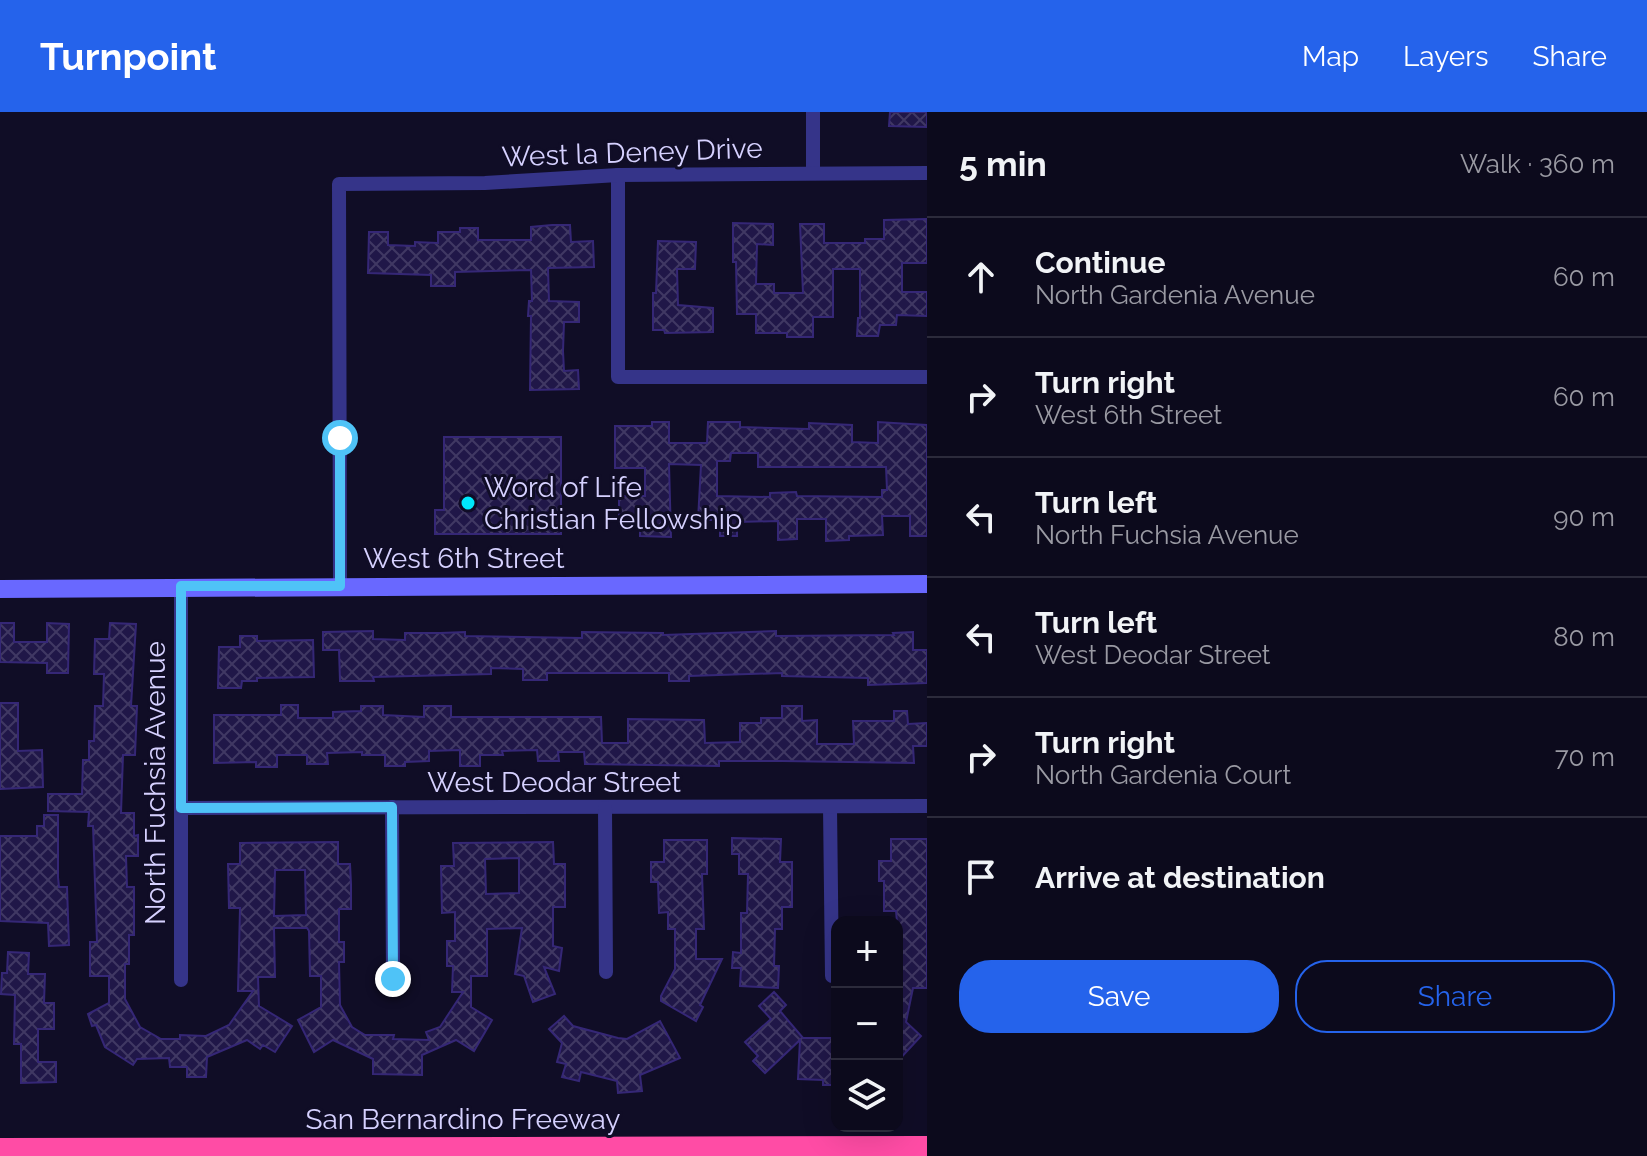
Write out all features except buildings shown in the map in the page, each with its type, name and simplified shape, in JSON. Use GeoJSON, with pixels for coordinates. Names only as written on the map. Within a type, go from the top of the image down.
{"type":"FeatureCollection","features":[{"type":"Feature","properties":{"kind":"highway"},"geometry":{"type":"LineString","coordinates":[[0,1136],[66,1150]]}},
{"type":"Feature","properties":{"kind":"highway","name":"San Bernardino Freeway"},"geometry":{"type":"LineString","coordinates":[[0,1150],[927,1148]]}},
{"type":"Feature","properties":{"kind":"street"},"geometry":{"type":"LineString","coordinates":[[813,112],[813,173]]}},
{"type":"Feature","properties":{"kind":"street","name":"West la Deney Drive"},"geometry":{"type":"LineString","coordinates":[[340,586],[339,184],[485,183],[618,175],[927,173]]}},
{"type":"Feature","properties":{"kind":"street"},"geometry":{"type":"LineString","coordinates":[[618,175],[618,377],[927,377]]}},
{"type":"Feature","properties":{"kind":"street","name":"West 6th Street"},"geometry":{"type":"LineString","coordinates":[[0,589],[927,584]]}},
{"type":"Feature","properties":{"kind":"street","name":"North Fuchsia Avenue"},"geometry":{"type":"LineString","coordinates":[[181,586],[181,980]]}},
{"type":"Feature","properties":{"kind":"street","name":"West Deodar Street"},"geometry":{"type":"LineString","coordinates":[[181,808],[927,806]]}},
{"type":"Feature","properties":{"kind":"street"},"geometry":{"type":"LineString","coordinates":[[392,807],[393,979]]}},
{"type":"Feature","properties":{"kind":"street"},"geometry":{"type":"LineString","coordinates":[[830,807],[831,916]]}},
{"type":"Feature","properties":{"kind":"street"},"geometry":{"type":"LineString","coordinates":[[605,808],[606,972]]}},
{"type":"Feature","properties":{"kind":"place","name":"Word of Life Christian Fellowship"},"geometry":{"type":"Point","coordinates":[468,503]}},
{"type":"Feature","properties":{"kind":"route"},"geometry":{"type":"LineString","coordinates":[[340,438],[340,586],[181,586],[181,808],[392,807],[393,979]]}}]}
